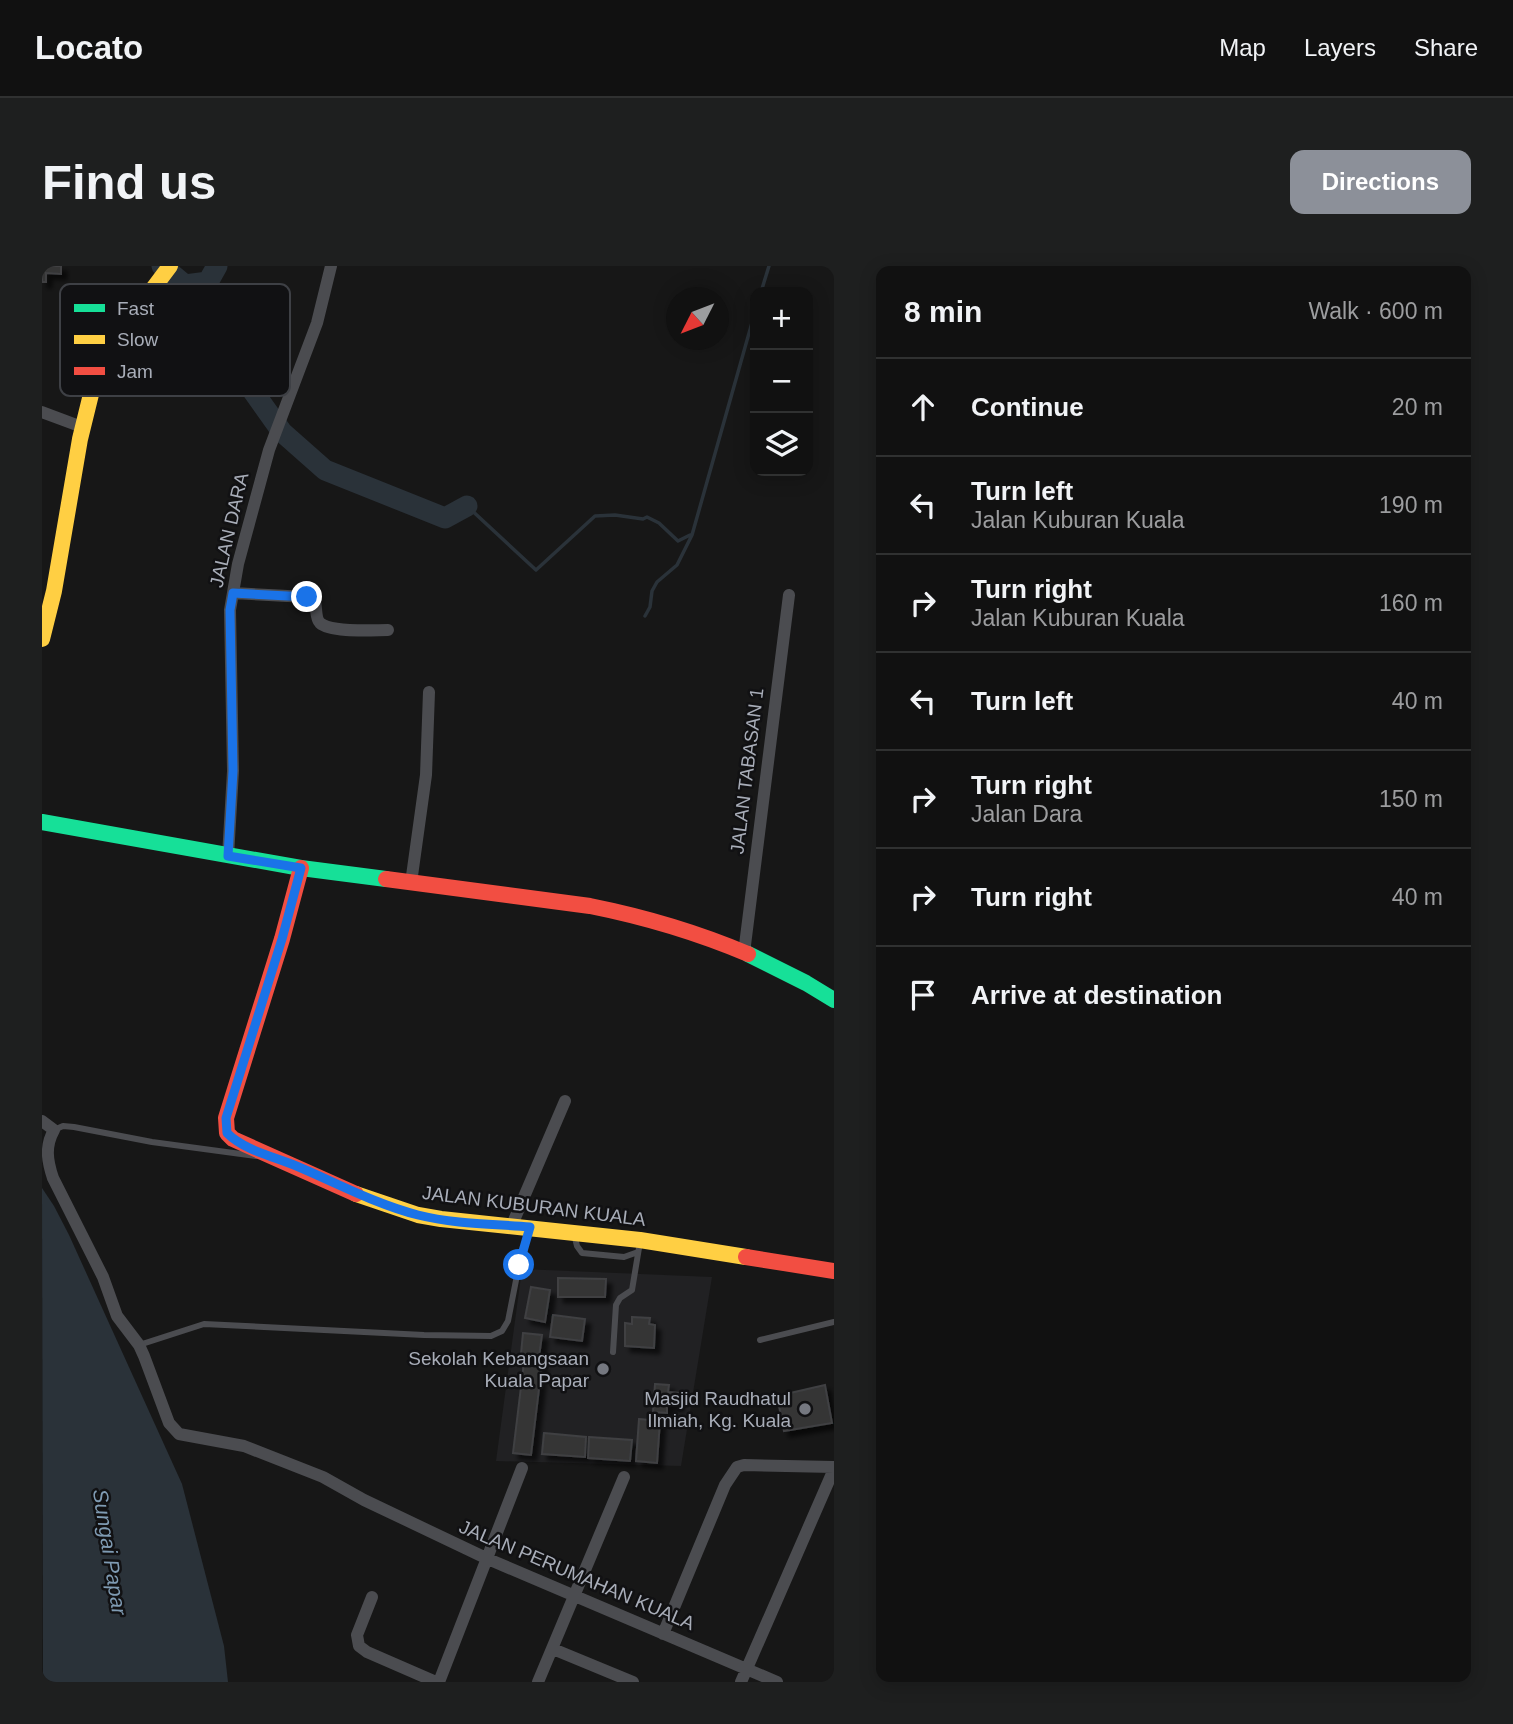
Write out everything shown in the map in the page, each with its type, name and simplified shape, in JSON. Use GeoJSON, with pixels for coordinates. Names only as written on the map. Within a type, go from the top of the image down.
{"type":"FeatureCollection","features":[{"type":"Feature","properties":{"kind":"main road"},"geometry":{"type":"LineString","coordinates":[[155,284],[170,266]]}},
{"type":"Feature","properties":{"kind":"main road"},"geometry":{"type":"LineString","coordinates":[[42,639],[54,591],[82,427],[90,396]]}},
{"type":"Feature","properties":{"kind":"main road"},"geometry":{"type":"LineString","coordinates":[[42,822],[301,868],[619,911],[668,925],[744,953],[784,970],[834,1000]]}},
{"type":"Feature","properties":{"kind":"main road","name":"JALAN KUBURAN KUALA"},"geometry":{"type":"LineString","coordinates":[[301,868],[225,1127],[233,1139],[357,1194],[418,1215],[573,1232],[639,1246],[834,1271]]}},
{"type":"Feature","properties":{"kind":"street","name":"JALAN DARA"},"geometry":{"type":"LineString","coordinates":[[290,392],[317,323],[331,266]]}},
{"type":"Feature","properties":{"kind":"street","name":"JALAN DARA"},"geometry":{"type":"LineString","coordinates":[[228,856],[233,771],[230,610],[252,507],[288,396]]}},
{"type":"Feature","properties":{"kind":"street"},"geometry":{"type":"LineString","coordinates":[[42,412],[82,427]]}},
{"type":"Feature","properties":{"kind":"street"},"geometry":{"type":"LineString","coordinates":[[233,593],[307,597],[315,602],[317,618],[321,624],[332,628],[388,630]]}},
{"type":"Feature","properties":{"kind":"street","name":"JALAN TABASAN 1"},"geometry":{"type":"LineString","coordinates":[[744,953],[789,595]]}},
{"type":"Feature","properties":{"kind":"street"},"geometry":{"type":"LineString","coordinates":[[411,883],[426,775],[429,692]]}},
{"type":"Feature","properties":{"kind":"street"},"geometry":{"type":"LineString","coordinates":[[512,1225],[565,1101]]}},
{"type":"Feature","properties":{"kind":"street"},"geometry":{"type":"LineString","coordinates":[[42,1121],[54,1130],[47,1152],[53,1178],[103,1277],[117,1316],[139,1345]]}},
{"type":"Feature","properties":{"kind":"street","name":"JALAN PERUMAHAN KUALA"},"geometry":{"type":"LineString","coordinates":[[139,1345],[169,1423],[179,1434],[231,1443],[323,1477],[364,1500],[488,1559],[777,1682]]}},
{"type":"Feature","properties":{"kind":"street"},"geometry":{"type":"LineString","coordinates":[[663,1633],[725,1485],[737,1467],[834,1468],[741,1682]]}},
{"type":"Feature","properties":{"kind":"street"},"geometry":{"type":"LineString","coordinates":[[372,1597],[357,1635],[359,1646],[367,1652],[438,1682],[522,1468]]}},
{"type":"Feature","properties":{"kind":"street"},"geometry":{"type":"LineString","coordinates":[[538,1682],[624,1477]]}},
{"type":"Feature","properties":{"kind":"street"},"geometry":{"type":"LineString","coordinates":[[553,1649],[633,1682]]}},
{"type":"Feature","properties":{"kind":"lane"},"geometry":{"type":"LineString","coordinates":[[54,1130],[63,1126],[74,1127],[152,1142],[278,1159]]}},
{"type":"Feature","properties":{"kind":"lane"},"geometry":{"type":"LineString","coordinates":[[139,1345],[204,1324],[410,1335],[491,1336],[502,1331],[508,1321],[530,1227]]}},
{"type":"Feature","properties":{"kind":"lane"},"geometry":{"type":"LineString","coordinates":[[613,1352],[617,1301],[632,1290],[639,1246]]}},
{"type":"Feature","properties":{"kind":"lane"},"geometry":{"type":"LineString","coordinates":[[760,1340],[834,1322]]}},
{"type":"Feature","properties":{"kind":"shaded area","name":"Sekolah Kebangsaan Kuala Papar"},"geometry":{"type":"Polygon","coordinates":[[[522,1269],[712,1277],[681,1466],[496,1461],[522,1269]]]}},
{"type":"Feature","properties":{"kind":"water","name":"Sungai Papar"},"geometry":{"type":"Polygon","coordinates":[[[42,1188],[69,1235],[182,1484],[224,1646],[228,1682],[43,1682],[42,1188]]]}},
{"type":"Feature","properties":{"kind":"building"},"geometry":{"type":"Polygon","coordinates":[[[42,266],[61,266],[61,274],[46,273],[46,282],[42,282],[42,266]]]}},
{"type":"Feature","properties":{"kind":"building"},"geometry":{"type":"Polygon","coordinates":[[[558,1278],[606,1279],[605,1297],[558,1297],[558,1278]]]}},
{"type":"Feature","properties":{"kind":"building"},"geometry":{"type":"Polygon","coordinates":[[[531,1287],[550,1290],[545,1322],[525,1318],[531,1287]]]}},
{"type":"Feature","properties":{"kind":"building"},"geometry":{"type":"Polygon","coordinates":[[[553,1315],[585,1319],[582,1341],[550,1337],[553,1315]]]}},
{"type":"Feature","properties":{"kind":"building"},"geometry":{"type":"Polygon","coordinates":[[[632,1317],[650,1318],[649,1324],[655,1325],[654,1348],[625,1346],[625,1323],[632,1324],[632,1317]]]}},
{"type":"Feature","properties":{"kind":"building"},"geometry":{"type":"Polygon","coordinates":[[[523,1333],[542,1335],[539,1357],[521,1354],[523,1333]]]}},
{"type":"Feature","properties":{"kind":"building"},"geometry":{"type":"Polygon","coordinates":[[[524,1362],[542,1364],[531,1455],[513,1453],[524,1362]]]}},
{"type":"Feature","properties":{"kind":"building"},"geometry":{"type":"Polygon","coordinates":[[[655,1384],[669,1385],[668,1392],[679,1393],[678,1406],[667,1405],[667,1413],[653,1412],[655,1384]]]}},
{"type":"Feature","properties":{"kind":"building","name":"Masjid Raudhatul Ilmiah, Kg. Kuala"},"geometry":{"type":"Polygon","coordinates":[[[825,1385],[832,1423],[784,1431],[777,1396],[825,1385]]]}},
{"type":"Feature","properties":{"kind":"building"},"geometry":{"type":"Polygon","coordinates":[[[639,1419],[660,1421],[657,1463],[636,1461],[639,1419]]]}},
{"type":"Feature","properties":{"kind":"building"},"geometry":{"type":"Polygon","coordinates":[[[544,1433],[586,1437],[585,1457],[542,1454],[544,1433]]]}},
{"type":"Feature","properties":{"kind":"building"},"geometry":{"type":"Polygon","coordinates":[[[589,1437],[632,1440],[630,1461],[588,1458],[589,1437]]]}},
{"type":"Feature","properties":{"kind":"waterway"},"geometry":{"type":"LineString","coordinates":[[162,266],[184,284]]}},
{"type":"Feature","properties":{"kind":"waterway"},"geometry":{"type":"LineString","coordinates":[[193,284],[208,282],[217,266]]}},
{"type":"Feature","properties":{"kind":"waterway"},"geometry":{"type":"LineString","coordinates":[[763,287],[769,266]]}},
{"type":"Feature","properties":{"kind":"waterway"},"geometry":{"type":"LineString","coordinates":[[645,616],[657,582],[677,565],[692,535],[750,330]]}},
{"type":"Feature","properties":{"kind":"waterway"},"geometry":{"type":"LineString","coordinates":[[256,396],[282,432],[325,470],[445,518],[467,506]]}},
{"type":"Feature","properties":{"kind":"waterway"},"geometry":{"type":"LineString","coordinates":[[467,506],[536,570],[595,516],[647,517],[659,523],[678,541],[690,535]]}},
{"type":"Feature","properties":{"kind":"traffic: fast"},"geometry":{"type":"LineString","coordinates":[[42,822],[301,868],[386,879]]}},
{"type":"Feature","properties":{"kind":"traffic: fast"},"geometry":{"type":"LineString","coordinates":[[748,954],[834,1000]]}},
{"type":"Feature","properties":{"kind":"traffic: slow"},"geometry":{"type":"LineString","coordinates":[[156,284],[170,266]]}},
{"type":"Feature","properties":{"kind":"traffic: slow"},"geometry":{"type":"LineString","coordinates":[[42,639],[54,591],[80,439],[91,396]]}},
{"type":"Feature","properties":{"kind":"traffic: slow"},"geometry":{"type":"LineString","coordinates":[[356,1194],[418,1215],[441,1219],[640,1240],[746,1257]]}},
{"type":"Feature","properties":{"kind":"traffic: jam"},"geometry":{"type":"LineString","coordinates":[[301,868],[282,939],[226,1118],[227,1133],[233,1139],[356,1194]]}},
{"type":"Feature","properties":{"kind":"traffic: jam"},"geometry":{"type":"LineString","coordinates":[[386,879],[590,906],[670,926],[748,954]]}},
{"type":"Feature","properties":{"kind":"traffic: jam"},"geometry":{"type":"LineString","coordinates":[[746,1257],[834,1271]]}},
{"type":"Feature","properties":{"kind":"place","name":"Sekolah Kebangsaan Kuala Papar"},"geometry":{"type":"Point","coordinates":[603,1369]}},
{"type":"Feature","properties":{"kind":"place","name":"Masjid Raudhatul Ilmiah, Kg. Kuala"},"geometry":{"type":"Point","coordinates":[805,1409]}},
{"type":"Feature","properties":{"kind":"route"},"geometry":{"type":"LineString","coordinates":[[307,597],[233,593],[230,610],[233,771],[228,856],[301,868],[225,1127],[233,1139],[243,1144],[393,1207],[441,1219],[530,1227],[519,1265]]}}]}
